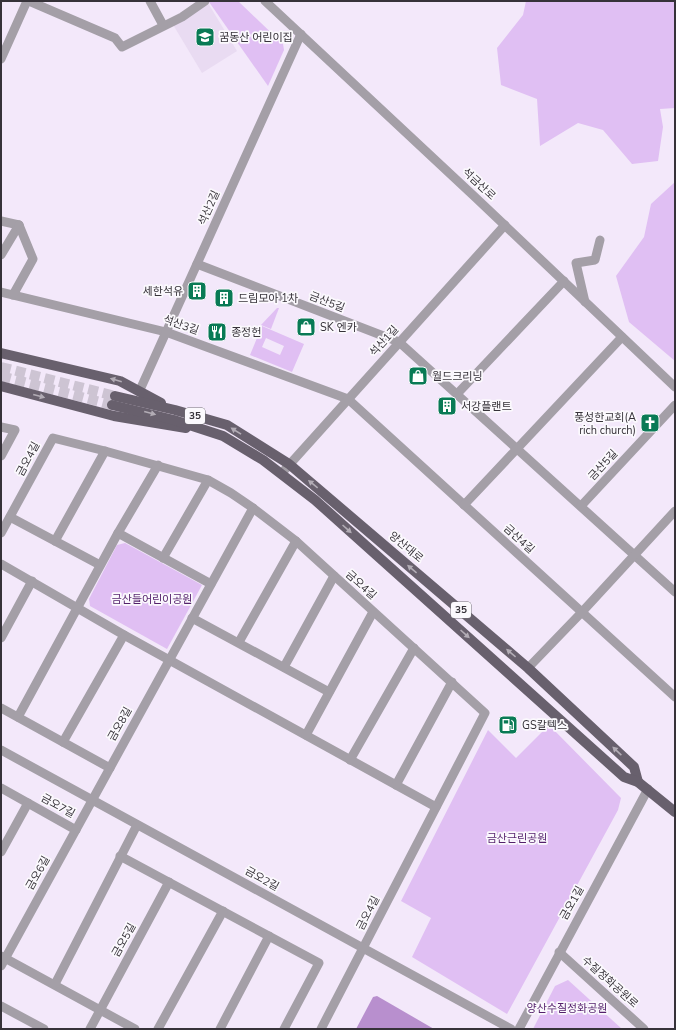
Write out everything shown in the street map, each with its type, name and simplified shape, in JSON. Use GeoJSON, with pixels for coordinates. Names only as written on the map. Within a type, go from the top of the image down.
{"type":"FeatureCollection","features":[{"type":"Feature","properties":{"kind":"main road"},"geometry":{"type":"LineString","coordinates":[[1,353],[120,381],[175,410]]}},
{"type":"Feature","properties":{"kind":"main road"},"geometry":{"type":"LineString","coordinates":[[1,386],[114,416],[172,427],[201,428]]}},
{"type":"Feature","properties":{"kind":"main road","name":"양산대로"},"geometry":{"type":"LineString","coordinates":[[638,782],[634,767],[528,668],[289,464],[227,425],[175,410],[114,401],[223,436],[281,474],[321,505],[624,777],[638,782],[675,812]]}},
{"type":"Feature","properties":{"kind":"street"},"geometry":{"type":"LineString","coordinates":[[1,59],[28,1],[115,38],[122,47],[163,25],[182,17],[205,1]]}},
{"type":"Feature","properties":{"kind":"street"},"geometry":{"type":"LineString","coordinates":[[150,1],[163,25]]}},
{"type":"Feature","properties":{"kind":"street","name":"석금산로"},"geometry":{"type":"LineString","coordinates":[[264,1],[505,225],[675,387]]}},
{"type":"Feature","properties":{"kind":"street","name":"석산2길"},"geometry":{"type":"LineString","coordinates":[[139,392],[301,34]]}},
{"type":"Feature","properties":{"kind":"street"},"geometry":{"type":"LineString","coordinates":[[1,221],[19,225]]}},
{"type":"Feature","properties":{"kind":"street"},"geometry":{"type":"LineString","coordinates":[[1,255],[19,225]]}},
{"type":"Feature","properties":{"kind":"street"},"geometry":{"type":"LineString","coordinates":[[12,295],[32,259],[19,225]]}},
{"type":"Feature","properties":{"kind":"street","name":"석산1길"},"geometry":{"type":"LineString","coordinates":[[281,474],[505,225]]}},
{"type":"Feature","properties":{"kind":"street"},"geometry":{"type":"LineString","coordinates":[[585,302],[576,263],[595,260],[600,240]]}},
{"type":"Feature","properties":{"kind":"street","name":"금산5길"},"geometry":{"type":"LineString","coordinates":[[197,264],[399,342],[675,592]]}},
{"type":"Feature","properties":{"kind":"street"},"geometry":{"type":"LineString","coordinates":[[458,394],[564,281]]}},
{"type":"Feature","properties":{"kind":"street","name":"석산3길"},"geometry":{"type":"LineString","coordinates":[[1,292],[166,332],[348,399]]}},
{"type":"Feature","properties":{"kind":"street"},"geometry":{"type":"LineString","coordinates":[[464,505],[622,337]]}},
{"type":"Feature","properties":{"kind":"street","name":"금산4길"},"geometry":{"type":"LineString","coordinates":[[348,399],[675,697]]}},
{"type":"Feature","properties":{"kind":"street","name":"금산5길"},"geometry":{"type":"LineString","coordinates":[[581,506],[675,405]]}},
{"type":"Feature","properties":{"kind":"street"},"geometry":{"type":"LineString","coordinates":[[1,427],[15,430],[1,456]]}},
{"type":"Feature","properties":{"kind":"street","name":"금오4길"},"geometry":{"type":"LineString","coordinates":[[1,533],[52,438],[105,450],[208,480],[253,508],[296,541],[485,713],[321,1029]]}},
{"type":"Feature","properties":{"kind":"street"},"geometry":{"type":"LineString","coordinates":[[54,541],[105,450]]}},
{"type":"Feature","properties":{"kind":"street"},"geometry":{"type":"LineString","coordinates":[[18,718],[76,608],[158,465]]}},
{"type":"Feature","properties":{"kind":"street"},"geometry":{"type":"LineString","coordinates":[[163,558],[208,480]]}},
{"type":"Feature","properties":{"kind":"street","name":"금오8길"},"geometry":{"type":"LineString","coordinates":[[92,800],[253,508]]}},
{"type":"Feature","properties":{"kind":"street"},"geometry":{"type":"LineString","coordinates":[[528,668],[675,511]]}},
{"type":"Feature","properties":{"kind":"street"},"geometry":{"type":"LineString","coordinates":[[10,517],[100,565]]}},
{"type":"Feature","properties":{"kind":"street"},"geometry":{"type":"LineString","coordinates":[[118,533],[211,584]]}},
{"type":"Feature","properties":{"kind":"street"},"geometry":{"type":"LineString","coordinates":[[239,642],[296,541]]}},
{"type":"Feature","properties":{"kind":"street"},"geometry":{"type":"LineString","coordinates":[[1,564],[124,635],[436,807]]}},
{"type":"Feature","properties":{"kind":"street","name":"금오4길"},"geometry":{"type":"LineString","coordinates":[[284,668],[334,576]]}},
{"type":"Feature","properties":{"kind":"street"},"geometry":{"type":"LineString","coordinates":[[1,638],[32,581]]}},
{"type":"Feature","properties":{"kind":"street","name":"금오4길"},"geometry":{"type":"LineString","coordinates":[[306,736],[373,612]]}},
{"type":"Feature","properties":{"kind":"street"},"geometry":{"type":"LineString","coordinates":[[192,618],[239,642],[329,692]]}},
{"type":"Feature","properties":{"kind":"street"},"geometry":{"type":"LineString","coordinates":[[63,742],[124,635]]}},
{"type":"Feature","properties":{"kind":"street"},"geometry":{"type":"LineString","coordinates":[[350,760],[414,648]]}},
{"type":"Feature","properties":{"kind":"street"},"geometry":{"type":"LineString","coordinates":[[396,785],[452,682]]}},
{"type":"Feature","properties":{"kind":"street"},"geometry":{"type":"LineString","coordinates":[[1,708],[110,768]]}},
{"type":"Feature","properties":{"kind":"street","name":"금오2길"},"geometry":{"type":"LineString","coordinates":[[1,750],[511,1029]]}},
{"type":"Feature","properties":{"kind":"street","name":"금오7길"},"geometry":{"type":"LineString","coordinates":[[1,788],[76,830]]}},
{"type":"Feature","properties":{"kind":"street","name":"금오1길"},"geometry":{"type":"LineString","coordinates":[[518,1029],[648,789]]}},
{"type":"Feature","properties":{"kind":"street","name":"금오6길"},"geometry":{"type":"LineString","coordinates":[[2,960],[92,800]]}},
{"type":"Feature","properties":{"kind":"street","name":"금오7길"},"geometry":{"type":"LineString","coordinates":[[1,852],[28,803]]}},
{"type":"Feature","properties":{"kind":"street"},"geometry":{"type":"LineString","coordinates":[[55,984],[137,825]]}},
{"type":"Feature","properties":{"kind":"street"},"geometry":{"type":"LineString","coordinates":[[120,856],[319,963],[284,1029]]}},
{"type":"Feature","properties":{"kind":"street","name":"금오5길"},"geometry":{"type":"LineString","coordinates":[[90,1029],[169,882]]}},
{"type":"Feature","properties":{"kind":"street"},"geometry":{"type":"LineString","coordinates":[[158,1029],[223,911]]}},
{"type":"Feature","properties":{"kind":"street"},"geometry":{"type":"LineString","coordinates":[[220,1029],[270,936]]}},
{"type":"Feature","properties":{"kind":"street","name":"수질정화공원로"},"geometry":{"type":"LineString","coordinates":[[559,952],[644,1029]]}},
{"type":"Feature","properties":{"kind":"street"},"geometry":{"type":"LineString","coordinates":[[2,960],[55,984],[135,1029]]}},
{"type":"Feature","properties":{"kind":"street"},"geometry":{"type":"LineString","coordinates":[[1,1006],[44,1029]]}},
{"type":"Feature","properties":{"kind":"shaded area","name":"꿈동산 어린이집"},"geometry":{"type":"Polygon","coordinates":[[[208,3],[237,51],[202,73],[172,23],[208,3]]]}},
{"type":"Feature","properties":{"kind":"shaded area"},"geometry":{"type":"Polygon","coordinates":[[[377,996],[434,1029],[356,1029],[373,997],[377,996]]]}},
{"type":"Feature","properties":{"kind":"green space"},"geometry":{"type":"Polygon","coordinates":[[[238,1],[283,44],[284,50],[268,86],[209,2],[238,1]]]}},
{"type":"Feature","properties":{"kind":"green space"},"geometry":{"type":"Polygon","coordinates":[[[526,1],[675,1],[675,108],[660,109],[663,127],[658,161],[632,164],[603,130],[578,123],[540,146],[537,99],[501,85],[497,48],[523,15],[526,1]]]}},
{"type":"Feature","properties":{"kind":"green space"},"geometry":{"type":"Polygon","coordinates":[[[675,182],[675,361],[629,322],[616,276],[644,237],[651,204],[675,182]]]}},
{"type":"Feature","properties":{"kind":"green space"},"geometry":{"type":"Polygon","coordinates":[[[277,308],[279,308],[271,329],[261,325],[277,308]]]}},
{"type":"Feature","properties":{"kind":"green space"},"geometry":{"type":"Polygon","coordinates":[[[262,326],[304,344],[292,372],[250,355],[262,326]],[[266,338],[262,347],[280,355],[284,346],[266,338]]]}},
{"type":"Feature","properties":{"kind":"green space","name":"금산들어린이공원"},"geometry":{"type":"Polygon","coordinates":[[[125,543],[202,585],[167,649],[90,606],[89,599],[117,545],[125,543]]]}},
{"type":"Feature","properties":{"kind":"green space","name":"금산근린공원"},"geometry":{"type":"Polygon","coordinates":[[[549,725],[621,798],[618,810],[507,1014],[412,957],[431,918],[401,901],[488,730],[516,758],[549,725]]]}},
{"type":"Feature","properties":{"kind":"green space","name":"양산수질정화공원"},"geometry":{"type":"Polygon","coordinates":[[[568,980],[622,1029],[533,1029],[555,986],[568,980]]]}},
{"type":"Feature","properties":{"kind":"tunnel"},"geometry":{"type":"LineString","coordinates":[[1,367],[115,396]]}},
{"type":"Feature","properties":{"kind":"tunnel"},"geometry":{"type":"LineString","coordinates":[[1,376],[112,405]]}},
{"type":"Feature","properties":{"kind":"place","name":"꿈동산 어린이집"},"geometry":{"type":"Point","coordinates":[205,37]}},
{"type":"Feature","properties":{"kind":"place","name":"세한석유"},"geometry":{"type":"Point","coordinates":[197,291]}},
{"type":"Feature","properties":{"kind":"place","name":"드림모아 1차"},"geometry":{"type":"Point","coordinates":[224,298]}},
{"type":"Feature","properties":{"kind":"place","name":"SK 엔카"},"geometry":{"type":"Point","coordinates":[306,327]}},
{"type":"Feature","properties":{"kind":"place","name":"종정헌"},"geometry":{"type":"Point","coordinates":[217,332]}},
{"type":"Feature","properties":{"kind":"place","name":"월드크리닝"},"geometry":{"type":"Point","coordinates":[418,376]}},
{"type":"Feature","properties":{"kind":"place","name":"서강플랜트"},"geometry":{"type":"Point","coordinates":[447,406]}},
{"type":"Feature","properties":{"kind":"place","name":"풍성한교회(A rich church)"},"geometry":{"type":"Point","coordinates":[650,423]}},
{"type":"Feature","properties":{"kind":"place","name":"GS칼텍스"},"geometry":{"type":"Point","coordinates":[508,725]}}]}
